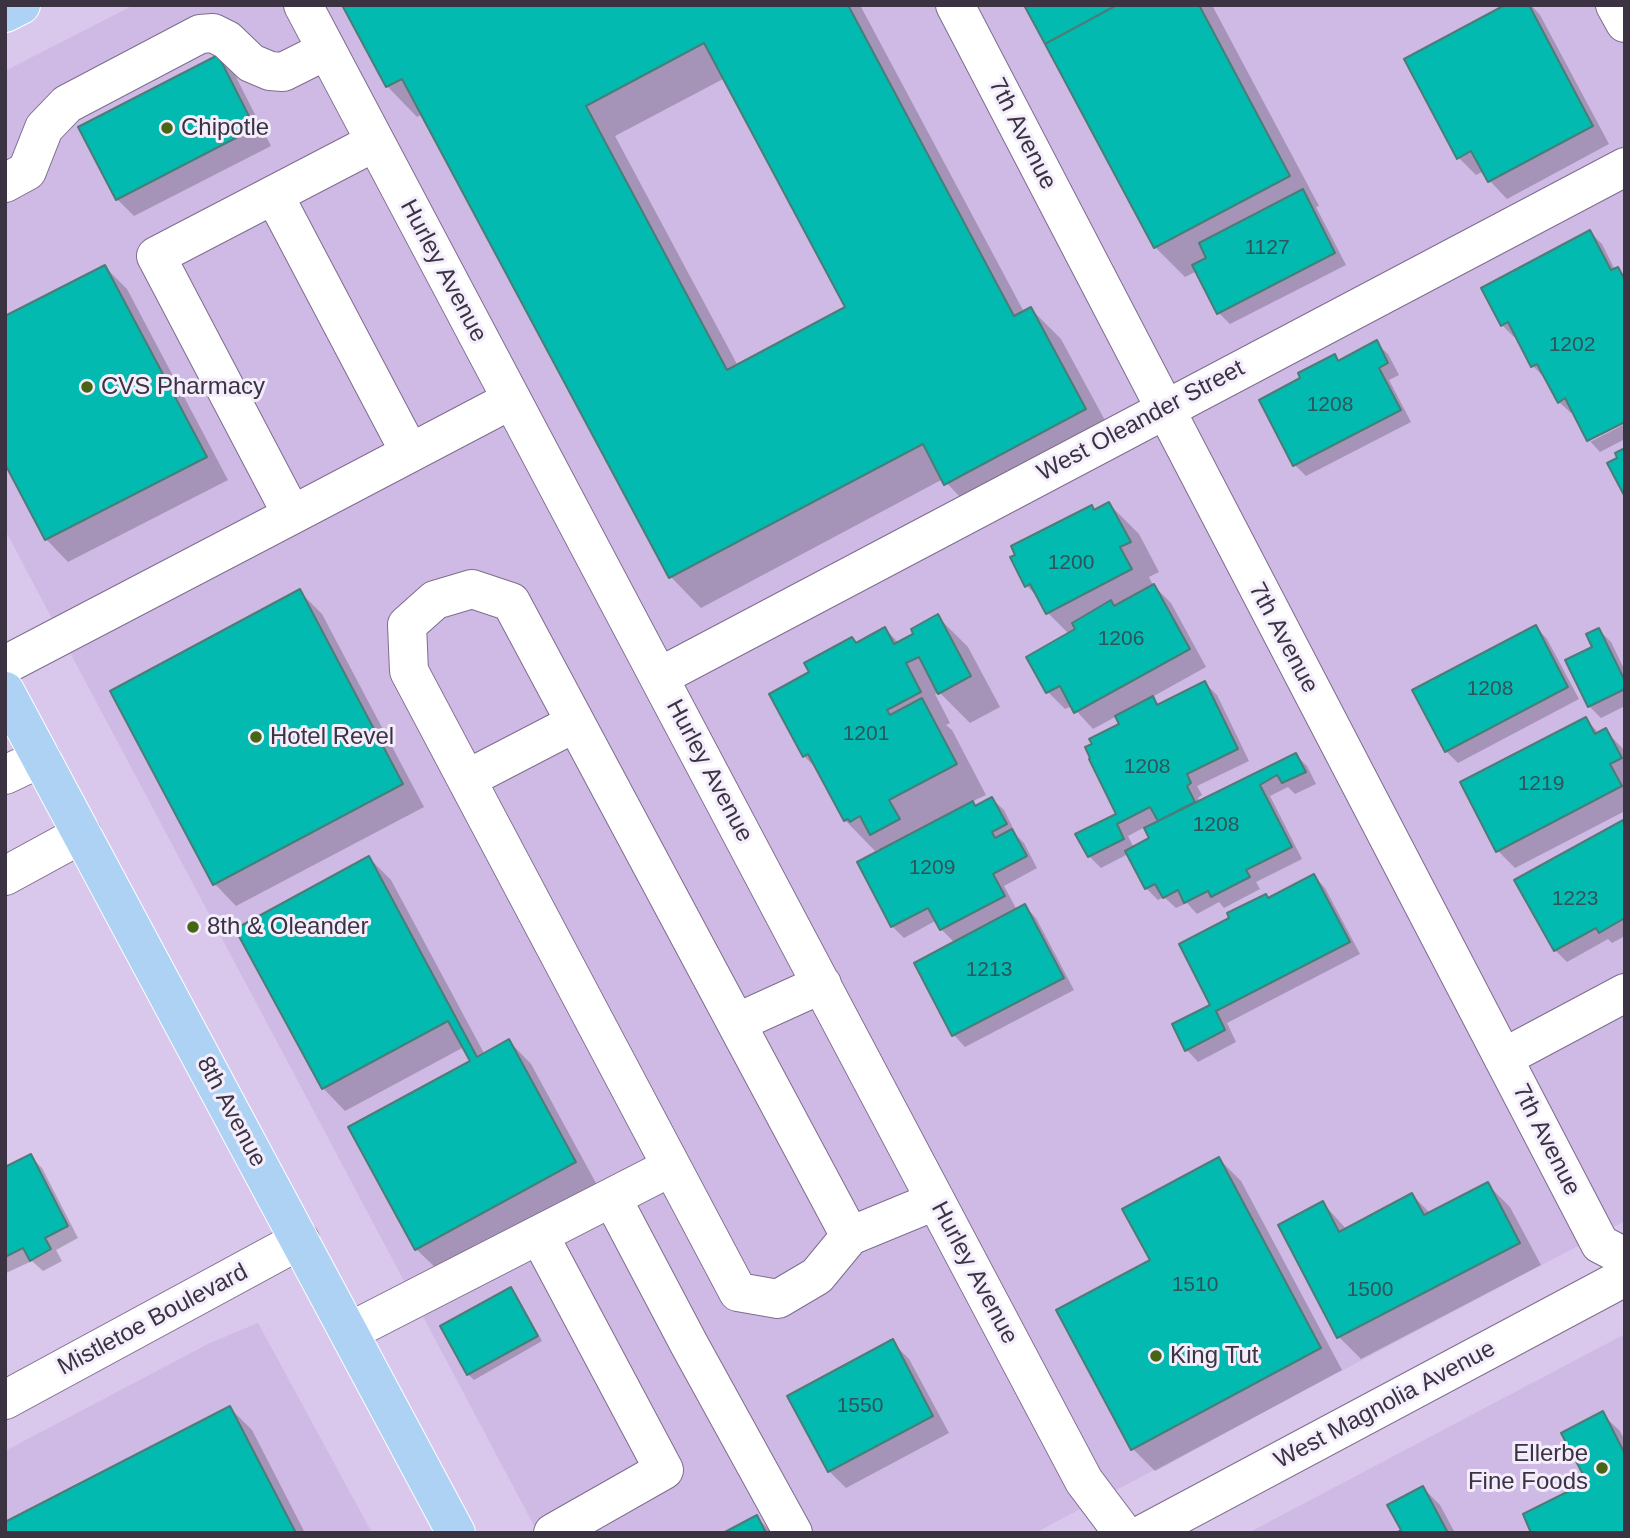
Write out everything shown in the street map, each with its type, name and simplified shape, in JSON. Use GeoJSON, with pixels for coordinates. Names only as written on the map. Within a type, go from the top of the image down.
{"type":"FeatureCollection","features":[{"type":"Feature","properties":{"kind":"main road"},"geometry":{"type":"LineString","coordinates":[[5,13],[21,5]]}},
{"type":"Feature","properties":{"kind":"main road","name":"8th Avenue"},"geometry":{"type":"LineString","coordinates":[[5,691],[456,1533]]}},
{"type":"Feature","properties":{"kind":"street","name":"Hurley Avenue"},"geometry":{"type":"LineString","coordinates":[[303,5],[1084,1481],[1123,1533]]}},
{"type":"Feature","properties":{"kind":"street","name":"7th Avenue"},"geometry":{"type":"LineString","coordinates":[[955,5],[1600,1244],[1625,1257]]}},
{"type":"Feature","properties":{"kind":"street"},"geometry":{"type":"LineString","coordinates":[[1615,5],[1625,23]]}},
{"type":"Feature","properties":{"kind":"street"},"geometry":{"type":"LineString","coordinates":[[5,183],[27,171],[44,128],[67,104],[200,34],[213,33],[226,40],[251,63],[270,71],[282,72],[327,50]]}},
{"type":"Feature","properties":{"kind":"street"},"geometry":{"type":"LineString","coordinates":[[292,515],[156,256],[375,142]]}},
{"type":"Feature","properties":{"kind":"street","name":"West Oleander Street"},"geometry":{"type":"LineString","coordinates":[[659,677],[1625,167]]}},
{"type":"Feature","properties":{"kind":"street"},"geometry":{"type":"LineString","coordinates":[[274,195],[410,453]]}},
{"type":"Feature","properties":{"kind":"street"},"geometry":{"type":"LineString","coordinates":[[5,665],[511,400]]}},
{"type":"Feature","properties":{"kind":"street"},"geometry":{"type":"LineString","coordinates":[[850,1236],[511,602],[472,589],[435,600],[407,625],[409,671],[738,1292],[778,1299],[817,1276],[850,1236],[936,1201]]}},
{"type":"Feature","properties":{"kind":"street"},"geometry":{"type":"LineString","coordinates":[[467,779],[575,723]]}},
{"type":"Feature","properties":{"kind":"street"},"geometry":{"type":"LineString","coordinates":[[5,775],[41,758]]}},
{"type":"Feature","properties":{"kind":"street"},"geometry":{"type":"LineString","coordinates":[[5,876],[82,834]]}},
{"type":"Feature","properties":{"kind":"street"},"geometry":{"type":"LineString","coordinates":[[736,1023],[822,984]]}},
{"type":"Feature","properties":{"kind":"street"},"geometry":{"type":"LineString","coordinates":[[1503,1058],[1625,993]]}},
{"type":"Feature","properties":{"kind":"street"},"geometry":{"type":"LineString","coordinates":[[349,1332],[671,1167]]}},
{"type":"Feature","properties":{"kind":"street"},"geometry":{"type":"LineString","coordinates":[[612,1198],[793,1533]]}},
{"type":"Feature","properties":{"kind":"street"},"geometry":{"type":"LineString","coordinates":[[539,1235],[664,1470],[553,1533]]}},
{"type":"Feature","properties":{"kind":"street","name":"Mistletoe Boulevard"},"geometry":{"type":"LineString","coordinates":[[5,1400],[300,1240]]}},
{"type":"Feature","properties":{"kind":"street","name":"West Magnolia Avenue"},"geometry":{"type":"LineString","coordinates":[[1145,1533],[1625,1277]]}},
{"type":"Feature","properties":{"kind":"shaded area"},"geometry":{"type":"Polygon","coordinates":[[[134,5],[1625,5],[1625,1221],[1035,1533],[538,1533],[5,530],[5,71],[134,5]]]}},
{"type":"Feature","properties":{"kind":"shaded area"},"geometry":{"type":"Polygon","coordinates":[[[258,1323],[372,1533],[5,1533],[5,1451],[210,1343],[258,1323]]]}},
{"type":"Feature","properties":{"kind":"shaded area"},"geometry":{"type":"Polygon","coordinates":[[[1625,1334],[1625,1533],[1248,1533],[1625,1334]]]}},
{"type":"Feature","properties":{"kind":"building"},"geometry":{"type":"Polygon","coordinates":[[[342,5],[848,5],[1014,316],[1031,307],[1086,409],[944,485],[923,444],[669,578],[402,79],[386,87],[342,5]],[[704,43],[586,106],[727,370],[845,307],[704,43]]]}},
{"type":"Feature","properties":{"kind":"building"},"geometry":{"type":"Polygon","coordinates":[[[1024,5],[1117,5],[1045,44],[1024,5]]]}},
{"type":"Feature","properties":{"kind":"building"},"geometry":{"type":"Polygon","coordinates":[[[1117,5],[1199,5],[1290,176],[1154,248],[1045,44],[1117,5]]]}},
{"type":"Feature","properties":{"kind":"building"},"geometry":{"type":"Polygon","coordinates":[[[1505,5],[1529,5],[1593,126],[1488,182],[1471,151],[1457,159],[1404,59],[1505,5]]]}},
{"type":"Feature","properties":{"kind":"building","name":"Chipotle"},"geometry":{"type":"Polygon","coordinates":[[[218,55],[255,128],[116,200],[78,127],[218,55]]]}},
{"type":"Feature","properties":{"kind":"building"},"geometry":{"type":"Polygon","coordinates":[[[1303,189],[1335,253],[1217,314],[1192,265],[1206,258],[1199,243],[1303,189]]]}},
{"type":"Feature","properties":{"kind":"building"},"geometry":{"type":"Polygon","coordinates":[[[1590,230],[1611,270],[1618,267],[1625,280],[1625,422],[1587,441],[1565,398],[1558,403],[1537,364],[1531,367],[1508,322],[1501,326],[1481,288],[1590,230]]]}},
{"type":"Feature","properties":{"kind":"building","name":"CVS Pharmacy"},"geometry":{"type":"Polygon","coordinates":[[[105,265],[207,457],[45,540],[5,464],[5,316],[105,265]]]}},
{"type":"Feature","properties":{"kind":"building"},"geometry":{"type":"Polygon","coordinates":[[[1377,340],[1388,363],[1379,368],[1401,410],[1293,466],[1259,400],[1300,378],[1298,373],[1335,354],[1338,361],[1377,340]]]}},
{"type":"Feature","properties":{"kind":"building"},"geometry":{"type":"Polygon","coordinates":[[[1625,448],[1625,497],[1607,463],[1617,458],[1615,453],[1625,448]]]}},
{"type":"Feature","properties":{"kind":"building"},"geometry":{"type":"Polygon","coordinates":[[[1109,502],[1131,542],[1120,547],[1132,569],[1046,614],[1030,584],[1025,587],[1010,557],[1015,555],[1011,546],[1092,505],[1094,510],[1109,502]]]}},
{"type":"Feature","properties":{"kind":"building"},"geometry":{"type":"Polygon","coordinates":[[[1154,584],[1190,649],[1074,713],[1060,686],[1046,693],[1026,657],[1075,629],[1072,623],[1111,600],[1114,606],[1154,584]]]}},
{"type":"Feature","properties":{"kind":"building","name":"Hotel Revel"},"geometry":{"type":"Polygon","coordinates":[[[300,589],[403,784],[213,885],[110,691],[300,589]]]}},
{"type":"Feature","properties":{"kind":"building"},"geometry":{"type":"Polygon","coordinates":[[[938,614],[971,676],[938,694],[919,657],[906,663],[921,692],[887,710],[890,715],[922,698],[957,764],[889,800],[900,819],[870,835],[860,816],[850,822],[848,819],[844,821],[808,754],[803,757],[769,694],[809,672],[804,663],[852,637],[856,643],[885,627],[894,644],[913,634],[911,629],[938,614]]]}},
{"type":"Feature","properties":{"kind":"building"},"geometry":{"type":"Polygon","coordinates":[[[1536,625],[1568,687],[1445,752],[1412,690],[1536,625]]]}},
{"type":"Feature","properties":{"kind":"building"},"geometry":{"type":"Polygon","coordinates":[[[1599,628],[1625,681],[1625,689],[1588,707],[1565,660],[1592,647],[1586,634],[1599,628]]]}},
{"type":"Feature","properties":{"kind":"building"},"geometry":{"type":"Polygon","coordinates":[[[1205,681],[1238,749],[1187,774],[1191,783],[1187,786],[1195,802],[1158,821],[1150,807],[1117,824],[1124,839],[1088,857],[1075,834],[1116,814],[1089,759],[1085,747],[1092,744],[1089,739],[1119,724],[1115,716],[1153,696],[1157,705],[1205,681]]]}},
{"type":"Feature","properties":{"kind":"building"},"geometry":{"type":"Polygon","coordinates":[[[1586,717],[1595,734],[1606,728],[1622,758],[1610,764],[1622,786],[1496,852],[1460,782],[1586,717]]]}},
{"type":"Feature","properties":{"kind":"building"},"geometry":{"type":"Polygon","coordinates":[[[1296,753],[1306,772],[1282,783],[1277,775],[1260,785],[1292,847],[1246,870],[1250,877],[1211,897],[1208,891],[1184,903],[1178,890],[1163,898],[1155,884],[1145,889],[1125,851],[1149,838],[1144,828],[1296,753]]]}},
{"type":"Feature","properties":{"kind":"building"},"geometry":{"type":"Polygon","coordinates":[[[992,797],[1007,824],[992,832],[995,838],[1012,829],[1027,856],[993,874],[1005,896],[940,930],[928,908],[891,927],[857,862],[973,801],[975,806],[992,797]]]}},
{"type":"Feature","properties":{"kind":"building"},"geometry":{"type":"Polygon","coordinates":[[[1625,819],[1625,918],[1599,933],[1596,928],[1554,951],[1514,880],[1625,819]]]}},
{"type":"Feature","properties":{"kind":"building"},"geometry":{"type":"Polygon","coordinates":[[[369,856],[477,1057],[509,1039],[576,1162],[415,1250],[348,1127],[470,1061],[448,1021],[322,1089],[235,929],[369,856]]]}},
{"type":"Feature","properties":{"kind":"building"},"geometry":{"type":"Polygon","coordinates":[[[1314,874],[1350,942],[1216,1011],[1225,1030],[1185,1051],[1172,1024],[1210,1005],[1179,944],[1229,918],[1227,913],[1266,894],[1268,898],[1314,874]]]}},
{"type":"Feature","properties":{"kind":"building"},"geometry":{"type":"Polygon","coordinates":[[[1025,904],[1064,978],[952,1036],[914,963],[1025,904]]]}},
{"type":"Feature","properties":{"kind":"building"},"geometry":{"type":"Polygon","coordinates":[[[31,1154],[68,1226],[45,1238],[51,1249],[30,1261],[23,1248],[5,1257],[5,1167],[31,1154]]]}},
{"type":"Feature","properties":{"kind":"building"},"geometry":{"type":"Polygon","coordinates":[[[1219,1157],[1321,1348],[1131,1450],[1056,1310],[1150,1260],[1122,1209],[1219,1157]]]}},
{"type":"Feature","properties":{"kind":"building"},"geometry":{"type":"Polygon","coordinates":[[[1488,1182],[1520,1243],[1337,1338],[1278,1225],[1323,1201],[1339,1232],[1412,1193],[1424,1215],[1488,1182]]]}},
{"type":"Feature","properties":{"kind":"building"},"geometry":{"type":"Polygon","coordinates":[[[511,1287],[538,1336],[467,1375],[440,1326],[511,1287]]]}},
{"type":"Feature","properties":{"kind":"building"},"geometry":{"type":"Polygon","coordinates":[[[893,1339],[933,1416],[828,1472],[787,1396],[893,1339]]]}},
{"type":"Feature","properties":{"kind":"building"},"geometry":{"type":"Polygon","coordinates":[[[230,1406],[296,1533],[5,1533],[5,1522],[230,1406]]]}},
{"type":"Feature","properties":{"kind":"building","name":"Ellerbe Fine Foods"},"geometry":{"type":"Polygon","coordinates":[[[1603,1411],[1625,1454],[1625,1533],[1531,1533],[1523,1514],[1587,1482],[1561,1433],[1603,1411]]]}},
{"type":"Feature","properties":{"kind":"building"},"geometry":{"type":"Polygon","coordinates":[[[1423,1486],[1448,1533],[1396,1533],[1401,1530],[1387,1505],[1423,1486]]]}},
{"type":"Feature","properties":{"kind":"building"},"geometry":{"type":"Polygon","coordinates":[[[757,1515],[766,1533],[723,1533],[757,1515]]]}},
{"type":"Feature","properties":{"kind":"place","name":"Chipotle"},"geometry":{"type":"Point","coordinates":[167,128]}},
{"type":"Feature","properties":{"kind":"place","name":"CVS Pharmacy"},"geometry":{"type":"Point","coordinates":[87,387]}},
{"type":"Feature","properties":{"kind":"place","name":"Hotel Revel"},"geometry":{"type":"Point","coordinates":[256,737]}},
{"type":"Feature","properties":{"kind":"place","name":"8th & Oleander"},"geometry":{"type":"Point","coordinates":[193,927]}},
{"type":"Feature","properties":{"kind":"place","name":"King Tut"},"geometry":{"type":"Point","coordinates":[1156,1356]}},
{"type":"Feature","properties":{"kind":"place","name":"Ellerbe Fine Foods"},"geometry":{"type":"Point","coordinates":[1602,1468]}}]}
